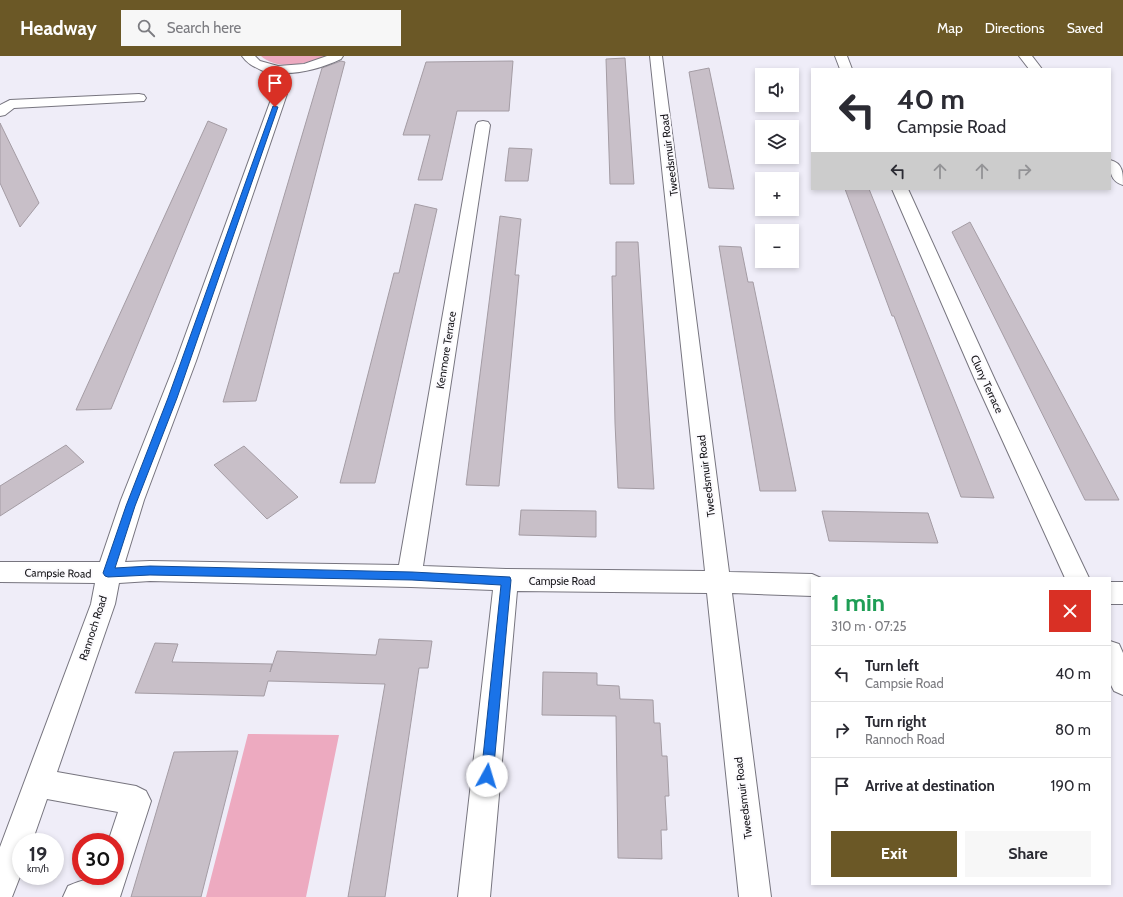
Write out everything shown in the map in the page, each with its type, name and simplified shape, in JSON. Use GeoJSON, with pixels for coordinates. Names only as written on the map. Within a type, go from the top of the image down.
{"type":"FeatureCollection","features":[{"type":"Feature","properties":{"kind":"street"},"geometry":{"type":"LineString","coordinates":[[248,56],[252,62],[271,69],[286,70],[313,66],[337,56]]}},
{"type":"Feature","properties":{"kind":"street","name":"Tweedsmuir Road"},"geometry":{"type":"LineString","coordinates":[[656,56],[755,897]]}},
{"type":"Feature","properties":{"kind":"street"},"geometry":{"type":"LineString","coordinates":[[840,56],[846,68]]}},
{"type":"Feature","properties":{"kind":"street"},"geometry":{"type":"LineString","coordinates":[[1025,56],[1035,68]]}},
{"type":"Feature","properties":{"kind":"street","name":"Rannoch Road"},"geometry":{"type":"LineString","coordinates":[[280,94],[303,68]]}},
{"type":"Feature","properties":{"kind":"street","name":"Rannoch Road"},"geometry":{"type":"LineString","coordinates":[[0,889],[103,604],[108,573],[130,506],[172,398],[280,94],[280,76],[271,69]]}},
{"type":"Feature","properties":{"kind":"street"},"geometry":{"type":"LineString","coordinates":[[0,112],[10,104],[139,98]]}},
{"type":"Feature","properties":{"kind":"street","name":"Kenmore Terrace"},"geometry":{"type":"LineString","coordinates":[[412,576],[411,561],[483,125]]}},
{"type":"Feature","properties":{"kind":"street"},"geometry":{"type":"LineString","coordinates":[[1111,165],[1123,180]]}},
{"type":"Feature","properties":{"kind":"street","name":"Cluny Terrace"},"geometry":{"type":"LineString","coordinates":[[900,190],[985,380],[1077,577]]}},
{"type":"Feature","properties":{"kind":"street","name":"Campsie Road"},"geometry":{"type":"LineString","coordinates":[[0,572],[108,573],[150,571],[412,576],[506,580],[718,582],[811,585]]}},
{"type":"Feature","properties":{"kind":"street"},"geometry":{"type":"LineString","coordinates":[[474,897],[506,580]]}},
{"type":"Feature","properties":{"kind":"street"},"geometry":{"type":"LineString","coordinates":[[1111,593],[1123,593]]}},
{"type":"Feature","properties":{"kind":"street"},"geometry":{"type":"LineString","coordinates":[[1111,655],[1123,682]]}},
{"type":"Feature","properties":{"kind":"street"},"geometry":{"type":"LineString","coordinates":[[38,783],[136,801],[124,839]]}},
{"type":"Feature","properties":{"kind":"street"},"geometry":{"type":"LineString","coordinates":[[79,897],[108,889],[109,885]]}},
{"type":"Feature","properties":{"kind":"shaded area"},"geometry":{"type":"Polygon","coordinates":[[[261,56],[326,56],[293,65],[284,65],[268,61],[261,56]]]}},
{"type":"Feature","properties":{"kind":"shaded area"},"geometry":{"type":"Polygon","coordinates":[[[248,734],[339,735],[306,897],[206,897],[248,734]]]}},
{"type":"Feature","properties":{"kind":"building"},"geometry":{"type":"Polygon","coordinates":[[[625,58],[634,184],[610,184],[606,59],[625,58]]]}},
{"type":"Feature","properties":{"kind":"building"},"geometry":{"type":"Polygon","coordinates":[[[341,61],[345,62],[256,401],[223,402],[322,68],[341,61]]]}},
{"type":"Feature","properties":{"kind":"building"},"geometry":{"type":"Polygon","coordinates":[[[513,61],[509,111],[457,111],[442,180],[418,180],[430,135],[403,135],[426,62],[513,61]]]}},
{"type":"Feature","properties":{"kind":"building"},"geometry":{"type":"Polygon","coordinates":[[[709,68],[734,189],[709,188],[689,72],[709,68]]]}},
{"type":"Feature","properties":{"kind":"building"},"geometry":{"type":"Polygon","coordinates":[[[208,121],[227,129],[111,409],[76,410],[208,121]]]}},
{"type":"Feature","properties":{"kind":"building"},"geometry":{"type":"Polygon","coordinates":[[[0,123],[39,203],[20,227],[0,183],[0,123]]]}},
{"type":"Feature","properties":{"kind":"building"},"geometry":{"type":"Polygon","coordinates":[[[509,148],[532,149],[528,181],[505,181],[509,148]]]}},
{"type":"Feature","properties":{"kind":"building"},"geometry":{"type":"Polygon","coordinates":[[[845,190],[869,190],[994,498],[961,497],[894,316],[892,316],[845,190]]]}},
{"type":"Feature","properties":{"kind":"building"},"geometry":{"type":"Polygon","coordinates":[[[415,204],[437,209],[375,483],[340,483],[394,273],[399,273],[415,204]]]}},
{"type":"Feature","properties":{"kind":"building"},"geometry":{"type":"Polygon","coordinates":[[[500,216],[521,219],[515,275],[519,275],[499,486],[466,485],[500,216]]]}},
{"type":"Feature","properties":{"kind":"building"},"geometry":{"type":"Polygon","coordinates":[[[970,222],[1119,500],[1085,500],[952,232],[970,222]]]}},
{"type":"Feature","properties":{"kind":"building"},"geometry":{"type":"Polygon","coordinates":[[[616,242],[638,242],[654,489],[618,488],[612,276],[616,276],[616,242]]]}},
{"type":"Feature","properties":{"kind":"building"},"geometry":{"type":"Polygon","coordinates":[[[719,246],[741,247],[748,282],[753,282],[796,491],[760,491],[719,246]]]}},
{"type":"Feature","properties":{"kind":"building"},"geometry":{"type":"Polygon","coordinates":[[[66,445],[84,462],[0,516],[0,486],[66,445]]]}},
{"type":"Feature","properties":{"kind":"building"},"geometry":{"type":"Polygon","coordinates":[[[244,446],[298,497],[267,519],[214,465],[244,446]]]}},
{"type":"Feature","properties":{"kind":"building"},"geometry":{"type":"Polygon","coordinates":[[[521,510],[596,511],[596,537],[519,535],[521,510]]]}},
{"type":"Feature","properties":{"kind":"building"},"geometry":{"type":"Polygon","coordinates":[[[822,511],[928,513],[938,543],[829,541],[822,511]]]}},
{"type":"Feature","properties":{"kind":"building"},"geometry":{"type":"Polygon","coordinates":[[[379,639],[432,641],[428,668],[419,668],[385,897],[348,897],[385,684],[268,681],[264,696],[135,693],[155,643],[178,644],[172,662],[272,664],[270,672],[277,651],[376,655],[379,639]]]}},
{"type":"Feature","properties":{"kind":"building"},"geometry":{"type":"Polygon","coordinates":[[[543,672],[597,673],[597,685],[619,686],[620,699],[653,700],[654,723],[660,723],[662,756],[667,756],[669,796],[665,796],[667,830],[661,830],[662,859],[618,858],[616,716],[542,715],[543,672]]]}},
{"type":"Feature","properties":{"kind":"building"},"geometry":{"type":"Polygon","coordinates":[[[238,751],[201,897],[131,897],[174,752],[238,751]]]}},
{"type":"Feature","properties":{"kind":"route"},"geometry":{"type":"LineString","coordinates":[[275,107],[172,398],[130,506],[108,573],[150,571],[412,576],[506,580],[506,594],[487,776]]}}]}
